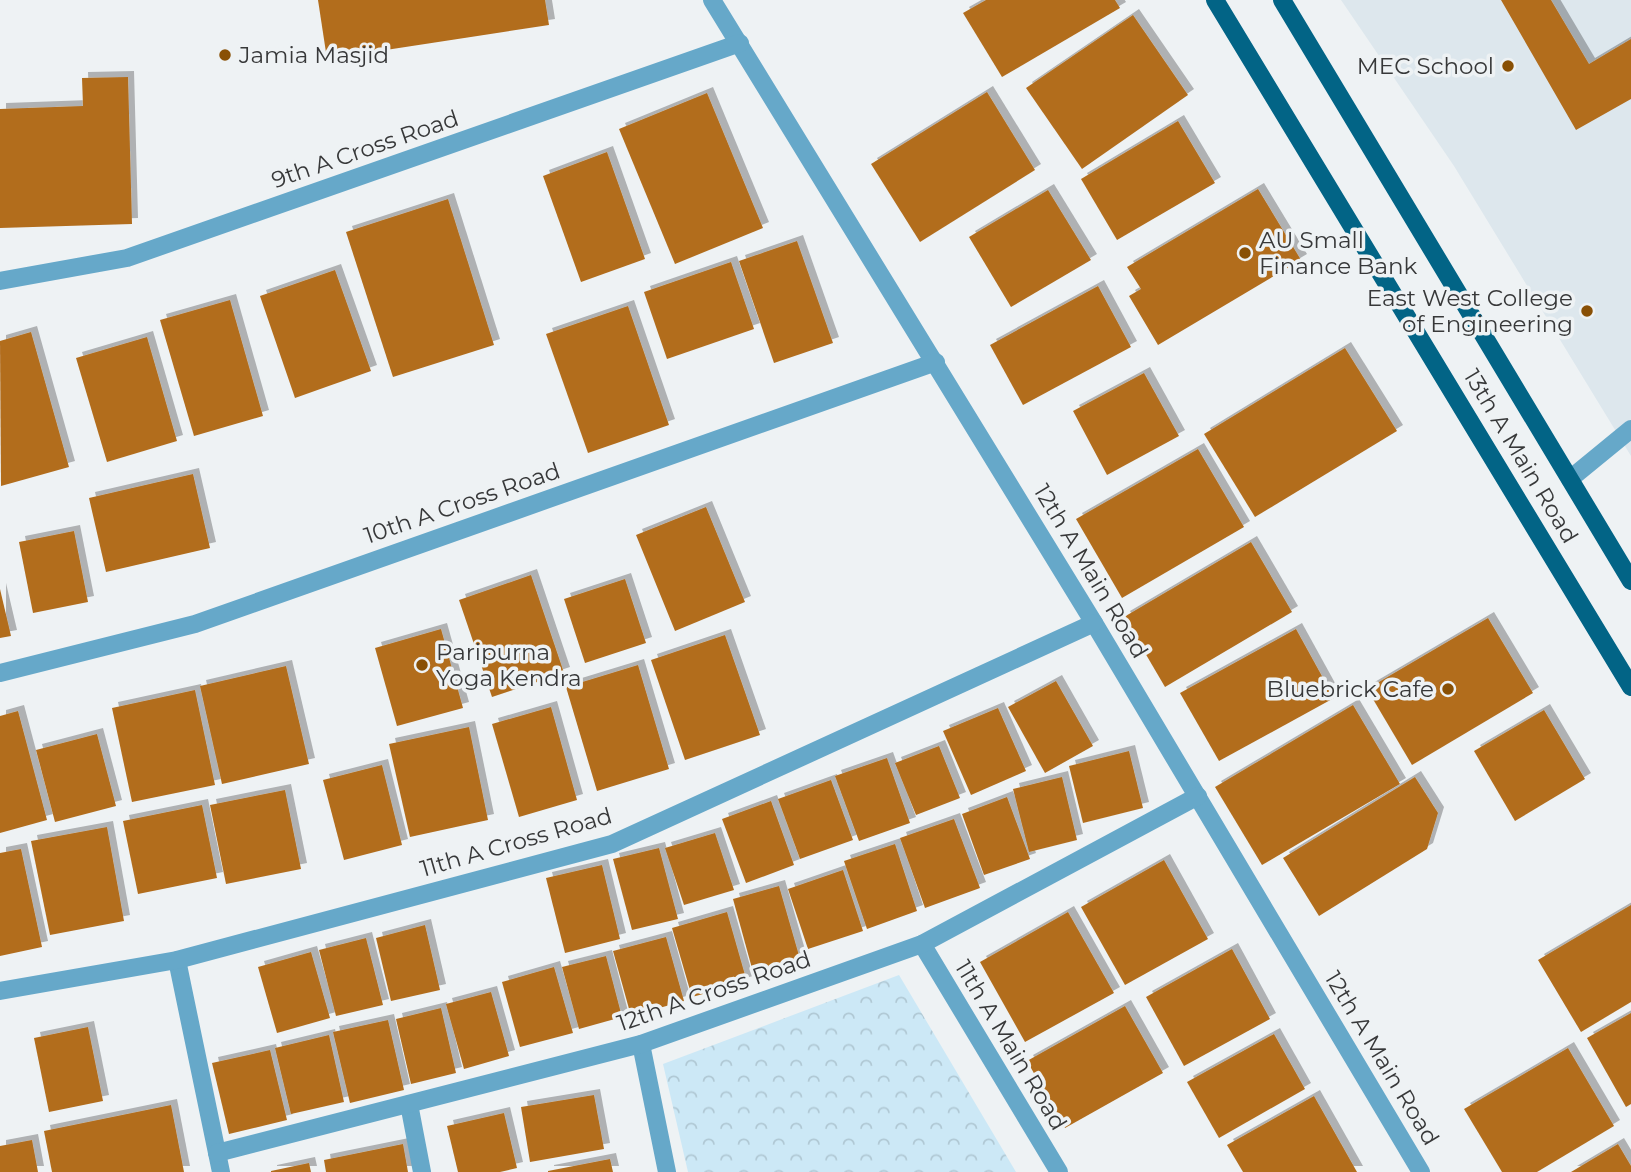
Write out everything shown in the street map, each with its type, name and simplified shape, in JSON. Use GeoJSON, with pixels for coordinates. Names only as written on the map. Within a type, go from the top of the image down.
{"type":"FeatureCollection","features":[{"type":"Feature","properties":{"kind":"main road","name":"13th A Main Road"},"geometry":{"type":"LineString","coordinates":[[1215,0],[1631,687]]}},
{"type":"Feature","properties":{"kind":"main road","name":"13th A Main Road"},"geometry":{"type":"LineString","coordinates":[[1282,0],[1631,581]]}},
{"type":"Feature","properties":{"kind":"street","name":"12th A Main Road"},"geometry":{"type":"LineString","coordinates":[[712,0],[1094,623],[1421,1172]]}},
{"type":"Feature","properties":{"kind":"street","name":"9th A Cross Road"},"geometry":{"type":"LineString","coordinates":[[0,281],[127,258],[740,43]]}},
{"type":"Feature","properties":{"kind":"street","name":"10th A Cross Road"},"geometry":{"type":"LineString","coordinates":[[0,673],[195,624],[936,362]]}},
{"type":"Feature","properties":{"kind":"street"},"geometry":{"type":"LineString","coordinates":[[1570,479],[1631,429]]}},
{"type":"Feature","properties":{"kind":"street","name":"11th A Cross Road"},"geometry":{"type":"LineString","coordinates":[[0,991],[177,960],[612,844],[1094,623]]}},
{"type":"Feature","properties":{"kind":"street","name":"12th A Cross Road"},"geometry":{"type":"LineString","coordinates":[[217,1153],[641,1044],[922,944],[1198,796]]}},
{"type":"Feature","properties":{"kind":"street","name":"11th A Main Road"},"geometry":{"type":"LineString","coordinates":[[922,944],[1059,1172]]}},
{"type":"Feature","properties":{"kind":"street"},"geometry":{"type":"LineString","coordinates":[[177,960],[221,1172]]}},
{"type":"Feature","properties":{"kind":"street"},"geometry":{"type":"LineString","coordinates":[[641,1044],[667,1172]]}},
{"type":"Feature","properties":{"kind":"street"},"geometry":{"type":"LineString","coordinates":[[409,1104],[422,1172]]}},
{"type":"Feature","properties":{"kind":"shaded area"},"geometry":{"type":"Polygon","coordinates":[[[1341,0],[1631,0],[1631,456],[1454,166],[1341,0]]]}},
{"type":"Feature","properties":{"kind":"green space"},"geometry":{"type":"Polygon","coordinates":[[[899,975],[1016,1172],[688,1172],[663,1064],[899,975]]]}},
{"type":"Feature","properties":{"kind":"building"},"geometry":{"type":"Polygon","coordinates":[[[318,0],[545,0],[549,25],[327,59],[318,0]]]}},
{"type":"Feature","properties":{"kind":"building"},"geometry":{"type":"Polygon","coordinates":[[[986,0],[1115,0],[1120,8],[1002,77],[963,13],[986,0]]]}},
{"type":"Feature","properties":{"kind":"building"},"geometry":{"type":"Polygon","coordinates":[[[1501,0],[1551,0],[1589,64],[1631,39],[1631,99],[1576,130],[1501,0]]]}},
{"type":"Feature","properties":{"kind":"building"},"geometry":{"type":"Polygon","coordinates":[[[1133,15],[1188,95],[1082,169],[1026,88],[1133,15]]]}},
{"type":"Feature","properties":{"kind":"building"},"geometry":{"type":"Polygon","coordinates":[[[128,77],[132,224],[0,228],[0,109],[83,106],[82,78],[128,77]]]}},
{"type":"Feature","properties":{"kind":"building"},"geometry":{"type":"Polygon","coordinates":[[[987,92],[1035,170],[920,242],[871,164],[987,92]]]}},
{"type":"Feature","properties":{"kind":"building"},"geometry":{"type":"Polygon","coordinates":[[[707,93],[763,228],[675,264],[619,129],[707,93]]]}},
{"type":"Feature","properties":{"kind":"building"},"geometry":{"type":"Polygon","coordinates":[[[1178,121],[1215,183],[1117,240],[1081,179],[1178,121]]]}},
{"type":"Feature","properties":{"kind":"building"},"geometry":{"type":"Polygon","coordinates":[[[607,152],[645,259],[581,282],[543,176],[607,152]]]}},
{"type":"Feature","properties":{"kind":"building"},"geometry":{"type":"Polygon","coordinates":[[[1258,189],[1301,260],[1158,345],[1129,296],[1141,289],[1127,267],[1258,189]]]}},
{"type":"Feature","properties":{"kind":"building"},"geometry":{"type":"Polygon","coordinates":[[[1048,190],[1091,260],[1011,307],[969,237],[1048,190]]]}},
{"type":"Feature","properties":{"kind":"building"},"geometry":{"type":"Polygon","coordinates":[[[448,199],[494,345],[393,377],[346,232],[448,199]]]}},
{"type":"Feature","properties":{"kind":"building"},"geometry":{"type":"Polygon","coordinates":[[[797,241],[833,343],[774,363],[739,261],[797,241]]]}},
{"type":"Feature","properties":{"kind":"building"},"geometry":{"type":"Polygon","coordinates":[[[731,262],[754,329],[667,359],[644,292],[731,262]]]}},
{"type":"Feature","properties":{"kind":"building"},"geometry":{"type":"Polygon","coordinates":[[[335,270],[371,371],[295,398],[260,296],[335,270]]]}},
{"type":"Feature","properties":{"kind":"building"},"geometry":{"type":"Polygon","coordinates":[[[1098,286],[1131,347],[1023,405],[990,345],[1098,286]]]}},
{"type":"Feature","properties":{"kind":"building"},"geometry":{"type":"Polygon","coordinates":[[[230,300],[263,416],[194,436],[160,320],[230,300]]]}},
{"type":"Feature","properties":{"kind":"building"},"geometry":{"type":"Polygon","coordinates":[[[628,306],[669,425],[588,453],[546,334],[628,306]]]}},
{"type":"Feature","properties":{"kind":"building"},"geometry":{"type":"Polygon","coordinates":[[[31,332],[69,467],[1,486],[0,341],[31,332]]]}},
{"type":"Feature","properties":{"kind":"building"},"geometry":{"type":"Polygon","coordinates":[[[147,337],[177,441],[107,462],[76,358],[147,337]]]}},
{"type":"Feature","properties":{"kind":"building"},"geometry":{"type":"Polygon","coordinates":[[[1345,348],[1397,431],[1255,517],[1204,434],[1345,348]]]}},
{"type":"Feature","properties":{"kind":"building"},"geometry":{"type":"Polygon","coordinates":[[[1144,373],[1179,436],[1107,475],[1073,411],[1144,373]]]}},
{"type":"Feature","properties":{"kind":"building"},"geometry":{"type":"Polygon","coordinates":[[[1198,449],[1244,527],[1122,598],[1076,519],[1198,449]]]}},
{"type":"Feature","properties":{"kind":"building"},"geometry":{"type":"Polygon","coordinates":[[[193,474],[210,548],[106,572],[89,498],[193,474]]]}},
{"type":"Feature","properties":{"kind":"building"},"geometry":{"type":"Polygon","coordinates":[[[706,507],[745,602],[675,631],[636,535],[706,507]]]}},
{"type":"Feature","properties":{"kind":"building"},"geometry":{"type":"Polygon","coordinates":[[[74,531],[88,602],[33,613],[19,542],[74,531]]]}},
{"type":"Feature","properties":{"kind":"building"},"geometry":{"type":"Polygon","coordinates":[[[1251,542],[1292,612],[1165,687],[1124,617],[1251,542]]]}},
{"type":"Feature","properties":{"kind":"building"},"geometry":{"type":"Polygon","coordinates":[[[531,575],[564,673],[492,697],[459,600],[531,575]]]}},
{"type":"Feature","properties":{"kind":"building"},"geometry":{"type":"Polygon","coordinates":[[[625,579],[646,643],[585,663],[564,599],[625,579]]]}},
{"type":"Feature","properties":{"kind":"building"},"geometry":{"type":"Polygon","coordinates":[[[0,589],[11,636],[0,638],[0,589]]]}},
{"type":"Feature","properties":{"kind":"building"},"geometry":{"type":"Polygon","coordinates":[[[1488,618],[1533,693],[1412,765],[1367,689],[1488,618]]]}},
{"type":"Feature","properties":{"kind":"building"},"geometry":{"type":"Polygon","coordinates":[[[441,629],[463,708],[397,726],[375,648],[441,629]]]}},
{"type":"Feature","properties":{"kind":"building"},"geometry":{"type":"Polygon","coordinates":[[[1296,629],[1334,698],[1219,761],[1180,693],[1296,629]]]}},
{"type":"Feature","properties":{"kind":"building"},"geometry":{"type":"Polygon","coordinates":[[[725,635],[760,735],[685,760],[651,660],[725,635]]]}},
{"type":"Feature","properties":{"kind":"building"},"geometry":{"type":"Polygon","coordinates":[[[638,665],[669,769],[597,791],[566,687],[638,665]]]}},
{"type":"Feature","properties":{"kind":"building"},"geometry":{"type":"Polygon","coordinates":[[[286,666],[309,764],[222,784],[200,686],[286,666]]]}},
{"type":"Feature","properties":{"kind":"building"},"geometry":{"type":"Polygon","coordinates":[[[1056,681],[1093,746],[1045,773],[1008,707],[1056,681]]]}},
{"type":"Feature","properties":{"kind":"building"},"geometry":{"type":"Polygon","coordinates":[[[195,690],[215,785],[132,802],[112,708],[195,690]]]}},
{"type":"Feature","properties":{"kind":"building"},"geometry":{"type":"Polygon","coordinates":[[[1353,705],[1400,784],[1262,865],[1215,787],[1353,705]]]}},
{"type":"Feature","properties":{"kind":"building"},"geometry":{"type":"Polygon","coordinates":[[[551,707],[577,800],[519,817],[492,724],[551,707]]]}},
{"type":"Feature","properties":{"kind":"building"},"geometry":{"type":"Polygon","coordinates":[[[998,708],[1026,771],[971,795],[943,731],[998,708]]]}},
{"type":"Feature","properties":{"kind":"building"},"geometry":{"type":"Polygon","coordinates":[[[1544,710],[1585,779],[1515,821],[1474,751],[1544,710]]]}},
{"type":"Feature","properties":{"kind":"building"},"geometry":{"type":"Polygon","coordinates":[[[18,711],[47,820],[0,833],[0,716],[18,711]]]}},
{"type":"Feature","properties":{"kind":"building"},"geometry":{"type":"Polygon","coordinates":[[[469,727],[488,820],[410,837],[389,744],[469,727]]]}},
{"type":"Feature","properties":{"kind":"building"},"geometry":{"type":"Polygon","coordinates":[[[97,734],[116,806],[55,822],[36,750],[97,734]]]}},
{"type":"Feature","properties":{"kind":"building"},"geometry":{"type":"Polygon","coordinates":[[[939,746],[960,798],[916,815],[895,763],[939,746]]]}},
{"type":"Feature","properties":{"kind":"building"},"geometry":{"type":"Polygon","coordinates":[[[1129,751],[1143,808],[1083,823],[1069,766],[1129,751]]]}},
{"type":"Feature","properties":{"kind":"building"},"geometry":{"type":"Polygon","coordinates":[[[887,758],[910,823],[859,841],[835,776],[887,758]]]}},
{"type":"Feature","properties":{"kind":"building"},"geometry":{"type":"Polygon","coordinates":[[[382,765],[402,845],[344,860],[323,780],[382,765]]]}},
{"type":"Feature","properties":{"kind":"building"},"geometry":{"type":"Polygon","coordinates":[[[1062,777],[1077,840],[1029,852],[1013,789],[1062,777]]]}},
{"type":"Feature","properties":{"kind":"building"},"geometry":{"type":"Polygon","coordinates":[[[1415,777],[1438,813],[1427,849],[1319,916],[1283,858],[1415,777]]]}},
{"type":"Feature","properties":{"kind":"building"},"geometry":{"type":"Polygon","coordinates":[[[831,780],[853,840],[800,859],[778,799],[831,780]]]}},
{"type":"Feature","properties":{"kind":"building"},"geometry":{"type":"Polygon","coordinates":[[[285,790],[301,869],[226,884],[210,805],[285,790]]]}},
{"type":"Feature","properties":{"kind":"building"},"geometry":{"type":"Polygon","coordinates":[[[1007,797],[1030,859],[984,875],[962,814],[1007,797]]]}},
{"type":"Feature","properties":{"kind":"building"},"geometry":{"type":"Polygon","coordinates":[[[771,801],[794,865],[746,883],[722,819],[771,801]]]}},
{"type":"Feature","properties":{"kind":"building"},"geometry":{"type":"Polygon","coordinates":[[[202,805],[217,878],[138,894],[123,821],[202,805]]]}},
{"type":"Feature","properties":{"kind":"building"},"geometry":{"type":"Polygon","coordinates":[[[954,819],[980,888],[925,908],[900,838],[954,819]]]}},
{"type":"Feature","properties":{"kind":"building"},"geometry":{"type":"Polygon","coordinates":[[[107,827],[124,921],[50,935],[31,841],[107,827]]]}},
{"type":"Feature","properties":{"kind":"building"},"geometry":{"type":"Polygon","coordinates":[[[715,833],[734,890],[684,905],[665,848],[715,833]]]}},
{"type":"Feature","properties":{"kind":"building"},"geometry":{"type":"Polygon","coordinates":[[[895,844],[917,911],[867,929],[844,861],[895,844]]]}},
{"type":"Feature","properties":{"kind":"building"},"geometry":{"type":"Polygon","coordinates":[[[659,848],[678,919],[632,930],[613,859],[659,848]]]}},
{"type":"Feature","properties":{"kind":"building"},"geometry":{"type":"Polygon","coordinates":[[[21,849],[42,947],[0,956],[0,853],[21,849]]]}},
{"type":"Feature","properties":{"kind":"building"},"geometry":{"type":"Polygon","coordinates":[[[1164,860],[1208,939],[1125,985],[1081,907],[1164,860]]]}},
{"type":"Feature","properties":{"kind":"building"},"geometry":{"type":"Polygon","coordinates":[[[602,865],[620,939],[565,953],[546,878],[602,865]]]}},
{"type":"Feature","properties":{"kind":"building"},"geometry":{"type":"Polygon","coordinates":[[[843,870],[863,931],[808,949],[788,889],[843,870]]]}},
{"type":"Feature","properties":{"kind":"building"},"geometry":{"type":"Polygon","coordinates":[[[779,886],[800,959],[753,972],[733,899],[779,886]]]}},
{"type":"Feature","properties":{"kind":"building"},"geometry":{"type":"Polygon","coordinates":[[[1631,905],[1631,1002],[1581,1032],[1538,960],[1631,905]]]}},
{"type":"Feature","properties":{"kind":"building"},"geometry":{"type":"Polygon","coordinates":[[[727,912],[747,982],[692,997],[672,928],[727,912]]]}},
{"type":"Feature","properties":{"kind":"building"},"geometry":{"type":"Polygon","coordinates":[[[1068,912],[1114,993],[1025,1042],[980,962],[1068,912]]]}},
{"type":"Feature","properties":{"kind":"building"},"geometry":{"type":"Polygon","coordinates":[[[425,925],[440,990],[391,1001],[376,938],[425,925]]]}},
{"type":"Feature","properties":{"kind":"building"},"geometry":{"type":"Polygon","coordinates":[[[666,937],[684,1001],[631,1016],[613,951],[666,937]]]}},
{"type":"Feature","properties":{"kind":"building"},"geometry":{"type":"Polygon","coordinates":[[[366,938],[383,1005],[336,1016],[319,950],[366,938]]]}},
{"type":"Feature","properties":{"kind":"building"},"geometry":{"type":"Polygon","coordinates":[[[1232,949],[1270,1019],[1184,1066],[1146,997],[1232,949]]]}},
{"type":"Feature","properties":{"kind":"building"},"geometry":{"type":"Polygon","coordinates":[[[311,952],[330,1018],[277,1033],[258,967],[311,952]]]}},
{"type":"Feature","properties":{"kind":"building"},"geometry":{"type":"Polygon","coordinates":[[[606,956],[622,1017],[579,1029],[562,967],[606,956]]]}},
{"type":"Feature","properties":{"kind":"building"},"geometry":{"type":"Polygon","coordinates":[[[554,967],[573,1033],[520,1047],[502,982],[554,967]]]}},
{"type":"Feature","properties":{"kind":"building"},"geometry":{"type":"Polygon","coordinates":[[[491,992],[509,1056],[464,1069],[446,1004],[491,992]]]}},
{"type":"Feature","properties":{"kind":"building"},"geometry":{"type":"Polygon","coordinates":[[[1125,1006],[1163,1073],[1065,1128],[1027,1061],[1125,1006]]]}},
{"type":"Feature","properties":{"kind":"building"},"geometry":{"type":"Polygon","coordinates":[[[441,1008],[456,1073],[411,1084],[396,1019],[441,1008]]]}},
{"type":"Feature","properties":{"kind":"building"},"geometry":{"type":"Polygon","coordinates":[[[1631,1013],[1631,1104],[1626,1107],[1587,1038],[1631,1013]]]}},
{"type":"Feature","properties":{"kind":"building"},"geometry":{"type":"Polygon","coordinates":[[[388,1020],[404,1090],[350,1103],[333,1032],[388,1020]]]}},
{"type":"Feature","properties":{"kind":"building"},"geometry":{"type":"Polygon","coordinates":[[[88,1027],[103,1101],[49,1112],[34,1038],[88,1027]]]}},
{"type":"Feature","properties":{"kind":"building"},"geometry":{"type":"Polygon","coordinates":[[[1274,1034],[1305,1089],[1219,1138],[1187,1082],[1274,1034]]]}},
{"type":"Feature","properties":{"kind":"building"},"geometry":{"type":"Polygon","coordinates":[[[329,1035],[344,1102],[291,1114],[275,1048],[329,1035]]]}},
{"type":"Feature","properties":{"kind":"building"},"geometry":{"type":"Polygon","coordinates":[[[1568,1048],[1614,1126],[1537,1172],[1502,1172],[1464,1109],[1568,1048]]]}},
{"type":"Feature","properties":{"kind":"building"},"geometry":{"type":"Polygon","coordinates":[[[270,1050],[287,1120],[229,1134],[212,1063],[270,1050]]]}},
{"type":"Feature","properties":{"kind":"building"},"geometry":{"type":"Polygon","coordinates":[[[594,1095],[604,1149],[530,1162],[521,1107],[594,1095]]]}},
{"type":"Feature","properties":{"kind":"building"},"geometry":{"type":"Polygon","coordinates":[[[1314,1096],[1357,1172],[1243,1172],[1227,1145],[1314,1096]]]}},
{"type":"Feature","properties":{"kind":"building"},"geometry":{"type":"Polygon","coordinates":[[[171,1105],[184,1172],[52,1172],[44,1131],[171,1105]]]}},
{"type":"Feature","properties":{"kind":"building"},"geometry":{"type":"Polygon","coordinates":[[[504,1113],[517,1168],[500,1172],[458,1172],[447,1126],[504,1113]]]}},
{"type":"Feature","properties":{"kind":"building"},"geometry":{"type":"Polygon","coordinates":[[[32,1140],[38,1172],[0,1172],[0,1146],[32,1140]]]}},
{"type":"Feature","properties":{"kind":"building"},"geometry":{"type":"Polygon","coordinates":[[[403,1144],[408,1172],[326,1172],[324,1160],[403,1144]]]}},
{"type":"Feature","properties":{"kind":"building"},"geometry":{"type":"Polygon","coordinates":[[[1618,1144],[1631,1166],[1631,1172],[1571,1172],[1618,1144]]]}},
{"type":"Feature","properties":{"kind":"building"},"geometry":{"type":"Polygon","coordinates":[[[610,1159],[613,1172],[548,1172],[548,1171],[610,1159]]]}},
{"type":"Feature","properties":{"kind":"building"},"geometry":{"type":"Polygon","coordinates":[[[309,1163],[311,1172],[271,1172],[271,1171],[309,1163]]]}},
{"type":"Feature","properties":{"kind":"place","name":"Jamia Masjid"},"geometry":{"type":"Point","coordinates":[225,55]}},
{"type":"Feature","properties":{"kind":"place","name":"MEC School"},"geometry":{"type":"Point","coordinates":[1508,66]}},
{"type":"Feature","properties":{"kind":"place","name":"AU Small Finance Bank"},"geometry":{"type":"Point","coordinates":[1245,253]}},
{"type":"Feature","properties":{"kind":"place","name":"East West College of Engineering"},"geometry":{"type":"Point","coordinates":[1587,311]}},
{"type":"Feature","properties":{"kind":"place","name":"Paripurna Yoga Kendra"},"geometry":{"type":"Point","coordinates":[422,665]}},
{"type":"Feature","properties":{"kind":"place","name":"Bluebrick Cafe"},"geometry":{"type":"Point","coordinates":[1448,689]}}]}
